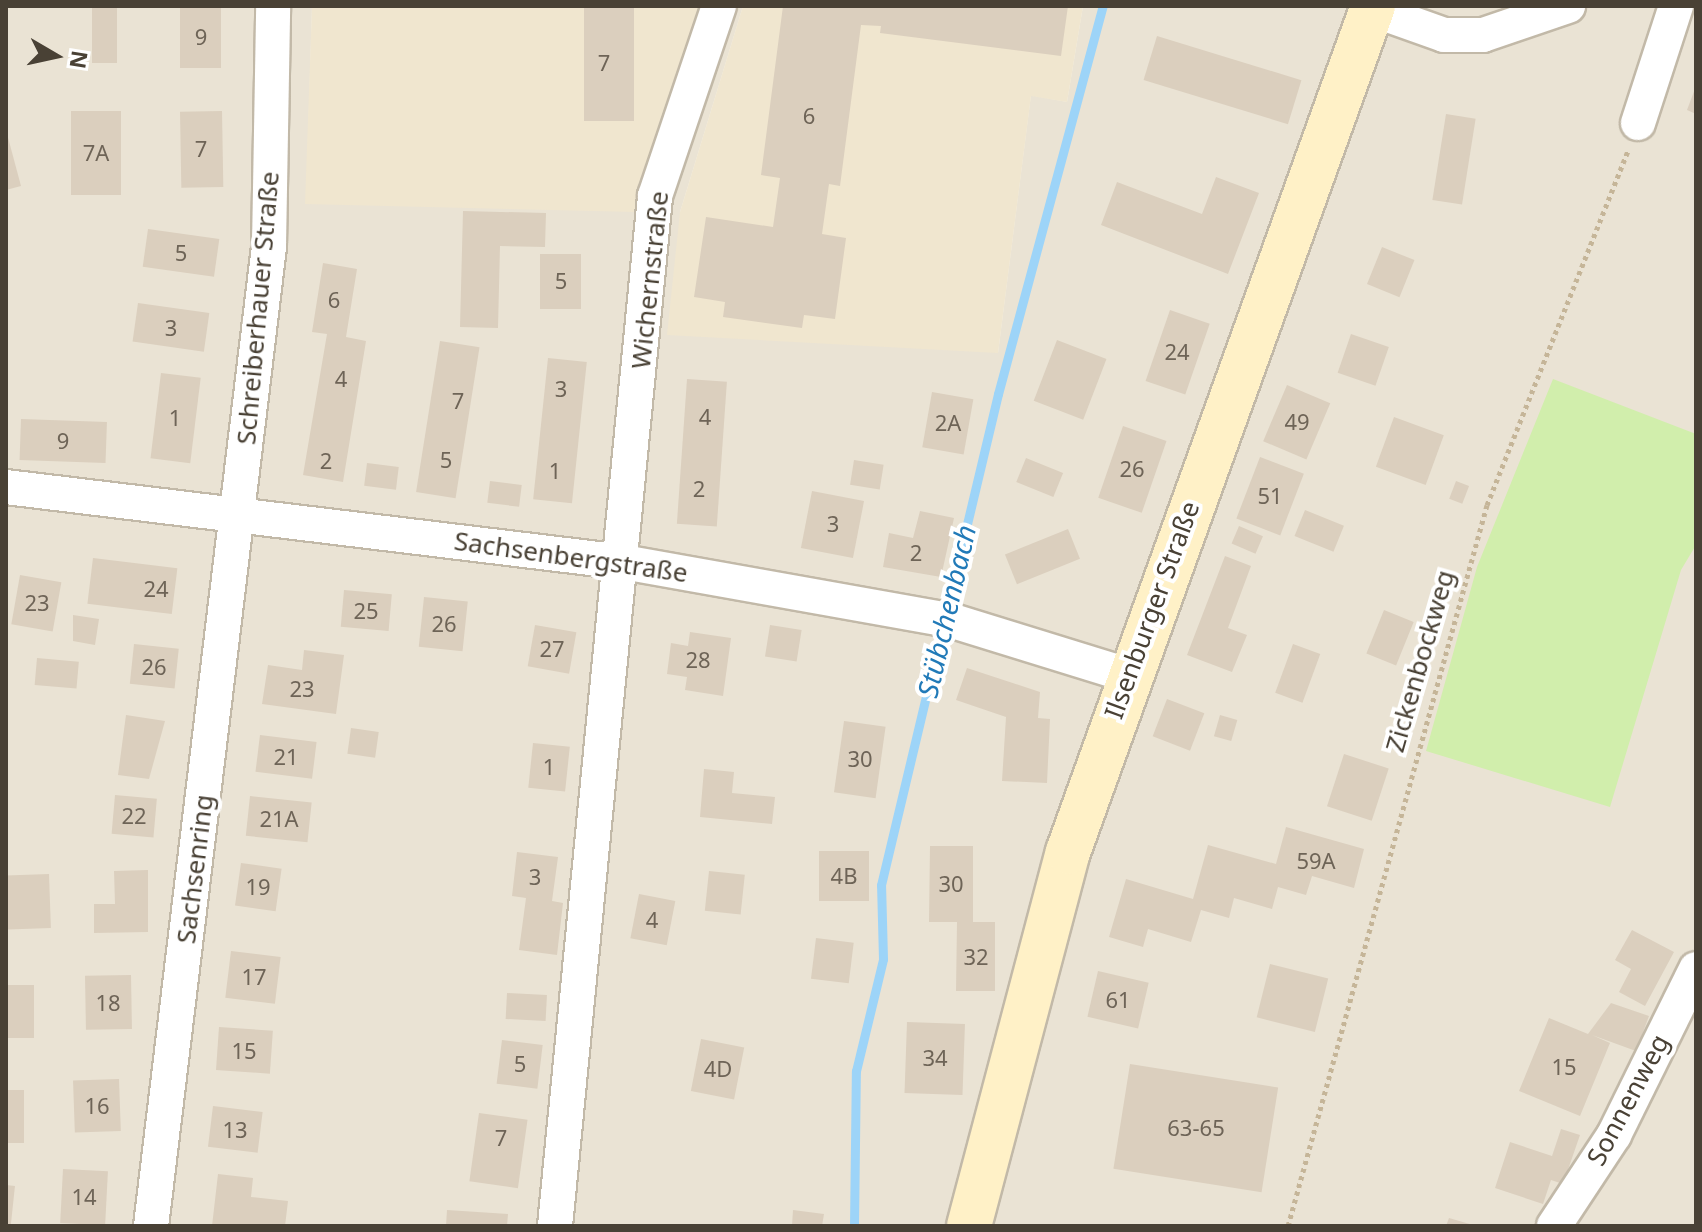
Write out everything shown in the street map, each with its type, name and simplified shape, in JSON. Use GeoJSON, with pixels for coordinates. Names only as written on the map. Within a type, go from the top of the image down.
{"type":"FeatureCollection","features":[{"type":"Feature","properties":{"kind":"main road","name":"Ilsenburger Straße"},"geometry":{"type":"LineString","coordinates":[[969,1226],[1068,852],[1127,675],[1372,8]]}},
{"type":"Feature","properties":{"kind":"street","name":"Schreiberhauer Straße"},"geometry":{"type":"LineString","coordinates":[[240,513],[269,246],[273,6]]}},
{"type":"Feature","properties":{"kind":"street","name":"Wichernstraße"},"geometry":{"type":"LineString","coordinates":[[623,562],[655,196],[719,6]]}},
{"type":"Feature","properties":{"kind":"street"},"geometry":{"type":"LineString","coordinates":[[1372,8],[1444,35],[1483,35],[1568,6]]}},
{"type":"Feature","properties":{"kind":"street"},"geometry":{"type":"LineString","coordinates":[[1638,123],[1676,6]]}},
{"type":"Feature","properties":{"kind":"street","name":"Sachsenbergstraße"},"geometry":{"type":"LineString","coordinates":[[6,487],[240,513],[623,562],[946,619],[1127,675]]}},
{"type":"Feature","properties":{"kind":"street","name":"Sachsenring"},"geometry":{"type":"LineString","coordinates":[[151,1226],[240,513]]}},
{"type":"Feature","properties":{"kind":"street"},"geometry":{"type":"LineString","coordinates":[[555,1226],[623,562]]}},
{"type":"Feature","properties":{"kind":"street","name":"Sonnenweg"},"geometry":{"type":"LineString","coordinates":[[1554,1226],[1614,1135],[1696,969]]}},
{"type":"Feature","properties":{"kind":"path","name":"Zickenbockweg"},"geometry":{"type":"LineString","coordinates":[[1288,1226],[1487,505],[1638,123]]}},
{"type":"Feature","properties":{"kind":"shaded area"},"geometry":{"type":"Polygon","coordinates":[[[6,6],[312,6],[306,204],[707,6],[743,6],[680,212],[998,353],[1031,95],[1067,102],[1083,6],[1696,6],[1696,1226],[6,1226],[6,6]]]}},
{"type":"Feature","properties":{"kind":"shaded area"},"geometry":{"type":"Polygon","coordinates":[[[312,6],[707,6],[637,212],[305,204],[312,6]]]}},
{"type":"Feature","properties":{"kind":"shaded area"},"geometry":{"type":"Polygon","coordinates":[[[743,6],[1083,6],[1067,102],[1031,96],[998,353],[667,335],[680,212],[743,6]]]}},
{"type":"Feature","properties":{"kind":"green space"},"geometry":{"type":"Polygon","coordinates":[[[1553,379],[1696,434],[1696,545],[1681,570],[1610,807],[1426,751],[1477,567],[1553,379]]]}},
{"type":"Feature","properties":{"kind":"building"},"geometry":{"type":"Polygon","coordinates":[[[92,6],[117,6],[117,63],[92,63],[92,6]]]}},
{"type":"Feature","properties":{"kind":"building"},"geometry":{"type":"Polygon","coordinates":[[[180,6],[221,6],[221,68],[180,68],[180,6]]]}},
{"type":"Feature","properties":{"kind":"building"},"geometry":{"type":"Polygon","coordinates":[[[584,6],[634,6],[634,121],[584,121],[584,6]]]}},
{"type":"Feature","properties":{"kind":"building"},"geometry":{"type":"Polygon","coordinates":[[[783,6],[1068,6],[1061,56],[880,33],[881,26],[861,25],[840,186],[829,184],[822,234],[846,238],[835,319],[804,315],[802,328],[723,317],[725,302],[694,297],[706,217],[773,227],[780,178],[761,175],[783,6]]]}},
{"type":"Feature","properties":{"kind":"building"},"geometry":{"type":"Polygon","coordinates":[[[1157,36],[1301,80],[1288,124],[1144,80],[1157,36]]]}},
{"type":"Feature","properties":{"kind":"building"},"geometry":{"type":"Polygon","coordinates":[[[1696,86],[1696,114],[1687,110],[1696,86]]]}},
{"type":"Feature","properties":{"kind":"building"},"geometry":{"type":"Polygon","coordinates":[[[71,111],[121,111],[121,195],[71,195],[71,111]]]}},
{"type":"Feature","properties":{"kind":"building"},"geometry":{"type":"Polygon","coordinates":[[[222,111],[223,187],[181,188],[180,112],[222,111]]]}},
{"type":"Feature","properties":{"kind":"building"},"geometry":{"type":"Polygon","coordinates":[[[1446,114],[1476,119],[1462,205],[1432,200],[1446,114]]]}},
{"type":"Feature","properties":{"kind":"building"},"geometry":{"type":"Polygon","coordinates":[[[6,130],[21,186],[6,190],[6,130]]]}},
{"type":"Feature","properties":{"kind":"building"},"geometry":{"type":"Polygon","coordinates":[[[1216,177],[1259,193],[1228,274],[1101,225],[1117,182],[1202,214],[1216,177]]]}},
{"type":"Feature","properties":{"kind":"building"},"geometry":{"type":"Polygon","coordinates":[[[463,211],[546,213],[545,247],[500,246],[498,328],[460,327],[463,211]]]}},
{"type":"Feature","properties":{"kind":"building"},"geometry":{"type":"Polygon","coordinates":[[[148,229],[219,239],[214,277],[143,267],[148,229]]]}},
{"type":"Feature","properties":{"kind":"building"},"geometry":{"type":"Polygon","coordinates":[[[1382,247],[1414,260],[1399,297],[1367,284],[1382,247]]]}},
{"type":"Feature","properties":{"kind":"building"},"geometry":{"type":"Polygon","coordinates":[[[540,254],[581,254],[581,309],[540,309],[540,254]]]}},
{"type":"Feature","properties":{"kind":"building"},"geometry":{"type":"Polygon","coordinates":[[[323,263],[357,269],[346,337],[366,341],[343,482],[303,475],[327,334],[312,332],[323,263]]]}},
{"type":"Feature","properties":{"kind":"building"},"geometry":{"type":"Polygon","coordinates":[[[138,303],[209,313],[204,352],[133,342],[138,303]]]}},
{"type":"Feature","properties":{"kind":"building"},"geometry":{"type":"Polygon","coordinates":[[[1170,310],[1210,324],[1185,395],[1146,381],[1170,310]]]}},
{"type":"Feature","properties":{"kind":"building"},"geometry":{"type":"Polygon","coordinates":[[[1351,334],[1389,347],[1375,386],[1338,373],[1351,334]]]}},
{"type":"Feature","properties":{"kind":"building"},"geometry":{"type":"Polygon","coordinates":[[[1057,340],[1106,359],[1083,420],[1034,401],[1057,340]]]}},
{"type":"Feature","properties":{"kind":"building"},"geometry":{"type":"Polygon","coordinates":[[[440,341],[480,347],[456,498],[416,492],[440,341]]]}},
{"type":"Feature","properties":{"kind":"building"},"geometry":{"type":"Polygon","coordinates":[[[548,358],[587,362],[572,503],[533,499],[548,358]]]}},
{"type":"Feature","properties":{"kind":"building"},"geometry":{"type":"Polygon","coordinates":[[[161,373],[201,378],[190,463],[151,458],[161,373]]]}},
{"type":"Feature","properties":{"kind":"building"},"geometry":{"type":"Polygon","coordinates":[[[687,379],[727,382],[717,526],[677,524],[687,379]]]}},
{"type":"Feature","properties":{"kind":"building"},"geometry":{"type":"Polygon","coordinates":[[[1287,385],[1330,403],[1306,460],[1263,441],[1287,385]]]}},
{"type":"Feature","properties":{"kind":"building"},"geometry":{"type":"Polygon","coordinates":[[[932,392],[973,399],[964,454],[922,447],[932,392]]]}},
{"type":"Feature","properties":{"kind":"building"},"geometry":{"type":"Polygon","coordinates":[[[1394,417],[1444,435],[1426,485],[1376,467],[1394,417]]]}},
{"type":"Feature","properties":{"kind":"building"},"geometry":{"type":"Polygon","coordinates":[[[21,419],[107,422],[106,463],[20,460],[21,419]]]}},
{"type":"Feature","properties":{"kind":"building"},"geometry":{"type":"Polygon","coordinates":[[[1123,426],[1166,441],[1142,513],[1098,498],[1123,426]]]}},
{"type":"Feature","properties":{"kind":"building"},"geometry":{"type":"Polygon","coordinates":[[[1260,457],[1304,474],[1280,535],[1236,519],[1260,457]]]}},
{"type":"Feature","properties":{"kind":"building"},"geometry":{"type":"Polygon","coordinates":[[[1026,458],[1063,473],[1053,497],[1016,482],[1026,458]]]}},
{"type":"Feature","properties":{"kind":"building"},"geometry":{"type":"Polygon","coordinates":[[[854,460],[884,465],[880,489],[850,485],[854,460]]]}},
{"type":"Feature","properties":{"kind":"building"},"geometry":{"type":"Polygon","coordinates":[[[367,463],[399,467],[396,490],[364,486],[367,463]]]}},
{"type":"Feature","properties":{"kind":"building"},"geometry":{"type":"Polygon","coordinates":[[[490,481],[522,485],[519,507],[487,503],[490,481]]]}},
{"type":"Feature","properties":{"kind":"building"},"geometry":{"type":"Polygon","coordinates":[[[1456,481],[1469,486],[1462,504],[1449,499],[1456,481]]]}},
{"type":"Feature","properties":{"kind":"building"},"geometry":{"type":"Polygon","coordinates":[[[812,491],[864,501],[853,558],[801,548],[812,491]]]}},
{"type":"Feature","properties":{"kind":"building"},"geometry":{"type":"Polygon","coordinates":[[[1305,510],[1344,526],[1333,552],[1295,536],[1305,510]]]}},
{"type":"Feature","properties":{"kind":"building"},"geometry":{"type":"Polygon","coordinates":[[[920,511],[954,518],[941,577],[883,567],[889,533],[913,538],[920,511]]]}},
{"type":"Feature","properties":{"kind":"building"},"geometry":{"type":"Polygon","coordinates":[[[1239,526],[1263,536],[1256,554],[1232,543],[1239,526]]]}},
{"type":"Feature","properties":{"kind":"building"},"geometry":{"type":"Polygon","coordinates":[[[1068,529],[1080,559],[1017,584],[1005,554],[1068,529]]]}},
{"type":"Feature","properties":{"kind":"building"},"geometry":{"type":"Polygon","coordinates":[[[1225,556],[1251,566],[1228,628],[1247,635],[1232,672],[1187,655],[1225,556]]]}},
{"type":"Feature","properties":{"kind":"building"},"geometry":{"type":"Polygon","coordinates":[[[93,558],[177,568],[172,614],[87,604],[93,558]]]}},
{"type":"Feature","properties":{"kind":"building"},"geometry":{"type":"Polygon","coordinates":[[[20,575],[61,582],[53,632],[11,624],[20,575]]]}},
{"type":"Feature","properties":{"kind":"building"},"geometry":{"type":"Polygon","coordinates":[[[344,590],[392,594],[389,631],[341,627],[344,590]]]}},
{"type":"Feature","properties":{"kind":"building"},"geometry":{"type":"Polygon","coordinates":[[[424,597],[468,602],[463,651],[419,647],[424,597]]]}},
{"type":"Feature","properties":{"kind":"building"},"geometry":{"type":"Polygon","coordinates":[[[1384,610],[1414,622],[1396,666],[1366,654],[1384,610]]]}},
{"type":"Feature","properties":{"kind":"building"},"geometry":{"type":"Polygon","coordinates":[[[73,615],[99,619],[95,645],[73,641],[73,615]]]}},
{"type":"Feature","properties":{"kind":"building"},"geometry":{"type":"Polygon","coordinates":[[[535,625],[576,632],[569,674],[528,666],[535,625]]]}},
{"type":"Feature","properties":{"kind":"building"},"geometry":{"type":"Polygon","coordinates":[[[770,625],[802,630],[797,662],[765,657],[770,625]]]}},
{"type":"Feature","properties":{"kind":"building"},"geometry":{"type":"Polygon","coordinates":[[[690,632],[731,638],[723,696],[685,690],[687,677],[667,674],[671,643],[688,646],[690,632]]]}},
{"type":"Feature","properties":{"kind":"building"},"geometry":{"type":"Polygon","coordinates":[[[134,644],[179,649],[175,688],[130,684],[134,644]]]}},
{"type":"Feature","properties":{"kind":"building"},"geometry":{"type":"Polygon","coordinates":[[[1293,644],[1320,654],[1302,703],[1275,693],[1293,644]]]}},
{"type":"Feature","properties":{"kind":"building"},"geometry":{"type":"Polygon","coordinates":[[[304,650],[344,655],[336,714],[262,704],[268,665],[302,670],[304,650]]]}},
{"type":"Feature","properties":{"kind":"building"},"geometry":{"type":"Polygon","coordinates":[[[37,658],[79,662],[76,689],[35,685],[37,658]]]}},
{"type":"Feature","properties":{"kind":"building"},"geometry":{"type":"Polygon","coordinates":[[[967,668],[1040,692],[1038,718],[1050,719],[1047,783],[1002,781],[1006,717],[956,700],[967,668]]]}},
{"type":"Feature","properties":{"kind":"building"},"geometry":{"type":"Polygon","coordinates":[[[1167,699],[1204,713],[1190,751],[1153,736],[1167,699]]]}},
{"type":"Feature","properties":{"kind":"building"},"geometry":{"type":"Polygon","coordinates":[[[126,715],[165,721],[149,779],[118,775],[126,715]]]}},
{"type":"Feature","properties":{"kind":"building"},"geometry":{"type":"Polygon","coordinates":[[[1220,715],[1237,720],[1231,741],[1214,736],[1220,715]]]}},
{"type":"Feature","properties":{"kind":"building"},"geometry":{"type":"Polygon","coordinates":[[[844,721],[886,727],[876,798],[834,792],[844,721]]]}},
{"type":"Feature","properties":{"kind":"building"},"geometry":{"type":"Polygon","coordinates":[[[351,728],[379,732],[375,758],[347,754],[351,728]]]}},
{"type":"Feature","properties":{"kind":"building"},"geometry":{"type":"Polygon","coordinates":[[[260,735],[317,742],[312,779],[255,772],[260,735]]]}},
{"type":"Feature","properties":{"kind":"building"},"geometry":{"type":"Polygon","coordinates":[[[533,743],[570,747],[565,792],[528,788],[533,743]]]}},
{"type":"Feature","properties":{"kind":"building"},"geometry":{"type":"Polygon","coordinates":[[[1344,754],[1389,769],[1372,821],[1327,806],[1344,754]]]}},
{"type":"Feature","properties":{"kind":"building"},"geometry":{"type":"Polygon","coordinates":[[[704,769],[734,772],[732,793],[775,797],[772,824],[700,817],[704,769]]]}},
{"type":"Feature","properties":{"kind":"building"},"geometry":{"type":"Polygon","coordinates":[[[115,795],[157,799],[153,838],[112,834],[115,795]]]}},
{"type":"Feature","properties":{"kind":"building"},"geometry":{"type":"Polygon","coordinates":[[[250,796],[312,802],[307,842],[246,836],[250,796]]]}},
{"type":"Feature","properties":{"kind":"building"},"geometry":{"type":"Polygon","coordinates":[[[1286,827],[1364,849],[1354,888],[1312,876],[1306,895],[1278,887],[1272,909],[1234,898],[1229,918],[1201,910],[1191,942],[1148,929],[1143,947],[1109,937],[1126,879],[1193,899],[1208,845],[1276,864],[1286,827]]]}},
{"type":"Feature","properties":{"kind":"building"},"geometry":{"type":"Polygon","coordinates":[[[930,846],[973,846],[973,922],[995,922],[995,991],[956,991],[957,922],[929,922],[930,846]]]}},
{"type":"Feature","properties":{"kind":"building"},"geometry":{"type":"Polygon","coordinates":[[[819,851],[869,851],[869,901],[819,901],[819,851]]]}},
{"type":"Feature","properties":{"kind":"building"},"geometry":{"type":"Polygon","coordinates":[[[517,852],[558,857],[552,901],[563,903],[557,955],[519,950],[526,898],[512,896],[517,852]]]}},
{"type":"Feature","properties":{"kind":"building"},"geometry":{"type":"Polygon","coordinates":[[[241,863],[282,869],[276,911],[235,906],[241,863]]]}},
{"type":"Feature","properties":{"kind":"building"},"geometry":{"type":"Polygon","coordinates":[[[148,870],[148,932],[94,933],[94,904],[115,904],[114,871],[148,870]]]}},
{"type":"Feature","properties":{"kind":"building"},"geometry":{"type":"Polygon","coordinates":[[[709,871],[745,875],[741,915],[705,911],[709,871]]]}},
{"type":"Feature","properties":{"kind":"building"},"geometry":{"type":"Polygon","coordinates":[[[49,874],[51,928],[8,929],[6,876],[49,874]]]}},
{"type":"Feature","properties":{"kind":"building"},"geometry":{"type":"Polygon","coordinates":[[[639,894],[675,901],[667,945],[630,938],[639,894]]]}},
{"type":"Feature","properties":{"kind":"building"},"geometry":{"type":"Polygon","coordinates":[[[1632,930],[1674,952],[1645,1006],[1619,992],[1631,969],[1615,960],[1632,930]]]}},
{"type":"Feature","properties":{"kind":"building"},"geometry":{"type":"Polygon","coordinates":[[[816,938],[854,943],[849,983],[811,979],[816,938]]]}},
{"type":"Feature","properties":{"kind":"building"},"geometry":{"type":"Polygon","coordinates":[[[231,951],[281,957],[275,1004],[225,998],[231,951]]]}},
{"type":"Feature","properties":{"kind":"building"},"geometry":{"type":"Polygon","coordinates":[[[1270,964],[1328,979],[1315,1032],[1257,1017],[1270,964]]]}},
{"type":"Feature","properties":{"kind":"building"},"geometry":{"type":"Polygon","coordinates":[[[1098,971],[1149,983],[1138,1028],[1087,1017],[1098,971]]]}},
{"type":"Feature","properties":{"kind":"building"},"geometry":{"type":"Polygon","coordinates":[[[131,975],[132,1029],[86,1030],[85,976],[131,975]]]}},
{"type":"Feature","properties":{"kind":"building"},"geometry":{"type":"Polygon","coordinates":[[[6,985],[34,985],[34,1038],[6,1038],[6,985]]]}},
{"type":"Feature","properties":{"kind":"building"},"geometry":{"type":"Polygon","coordinates":[[[507,993],[547,995],[546,1021],[506,1019],[507,993]]]}},
{"type":"Feature","properties":{"kind":"building"},"geometry":{"type":"Polygon","coordinates":[[[1611,1003],[1649,1016],[1636,1051],[1592,1035],[1610,1043],[1580,1116],[1519,1091],[1549,1018],[1588,1034],[1611,1003]]]}},
{"type":"Feature","properties":{"kind":"building"},"geometry":{"type":"Polygon","coordinates":[[[907,1022],[965,1024],[962,1095],[905,1093],[907,1022]]]}},
{"type":"Feature","properties":{"kind":"building"},"geometry":{"type":"Polygon","coordinates":[[[219,1027],[273,1031],[270,1074],[216,1070],[219,1027]]]}},
{"type":"Feature","properties":{"kind":"building"},"geometry":{"type":"Polygon","coordinates":[[[701,1039],[744,1047],[734,1099],[691,1091],[701,1039]]]}},
{"type":"Feature","properties":{"kind":"building"},"geometry":{"type":"Polygon","coordinates":[[[502,1040],[543,1045],[537,1089],[497,1084],[502,1040]]]}},
{"type":"Feature","properties":{"kind":"building"},"geometry":{"type":"Polygon","coordinates":[[[1130,1064],[1278,1087],[1262,1192],[1113,1169],[1130,1064]]]}},
{"type":"Feature","properties":{"kind":"building"},"geometry":{"type":"Polygon","coordinates":[[[119,1079],[121,1131],[75,1133],[73,1081],[119,1079]]]}},
{"type":"Feature","properties":{"kind":"building"},"geometry":{"type":"Polygon","coordinates":[[[6,1090],[24,1090],[24,1143],[6,1143],[6,1090]]]}},
{"type":"Feature","properties":{"kind":"building"},"geometry":{"type":"Polygon","coordinates":[[[213,1106],[263,1112],[258,1153],[208,1147],[213,1106]]]}},
{"type":"Feature","properties":{"kind":"building"},"geometry":{"type":"Polygon","coordinates":[[[479,1113],[528,1120],[518,1188],[469,1181],[479,1113]]]}},
{"type":"Feature","properties":{"kind":"building"},"geometry":{"type":"Polygon","coordinates":[[[1561,1129],[1580,1135],[1563,1184],[1551,1180],[1543,1204],[1495,1188],[1510,1142],[1552,1156],[1561,1129]]]}},
{"type":"Feature","properties":{"kind":"building"},"geometry":{"type":"Polygon","coordinates":[[[63,1169],[108,1171],[105,1225],[60,1223],[63,1169]]]}},
{"type":"Feature","properties":{"kind":"building"},"geometry":{"type":"Polygon","coordinates":[[[218,1174],[253,1178],[251,1197],[288,1201],[285,1226],[212,1226],[218,1174]]]}},
{"type":"Feature","properties":{"kind":"building"},"geometry":{"type":"Polygon","coordinates":[[[6,1185],[15,1186],[11,1226],[6,1226],[6,1185]]]}},
{"type":"Feature","properties":{"kind":"building"},"geometry":{"type":"Polygon","coordinates":[[[447,1210],[508,1214],[507,1226],[446,1226],[447,1210]]]}},
{"type":"Feature","properties":{"kind":"building"},"geometry":{"type":"Polygon","coordinates":[[[793,1210],[824,1214],[822,1226],[792,1226],[793,1210]]]}},
{"type":"Feature","properties":{"kind":"building"},"geometry":{"type":"Polygon","coordinates":[[[1449,1218],[1473,1225],[1473,1226],[1446,1226],[1449,1218]]]}},
{"type":"Feature","properties":{"kind":"waterway","name":"Stübchenbach"},"geometry":{"type":"LineString","coordinates":[[854,1226],[856,1071],[883,959],[881,885],[998,394],[1103,6]]}}]}
